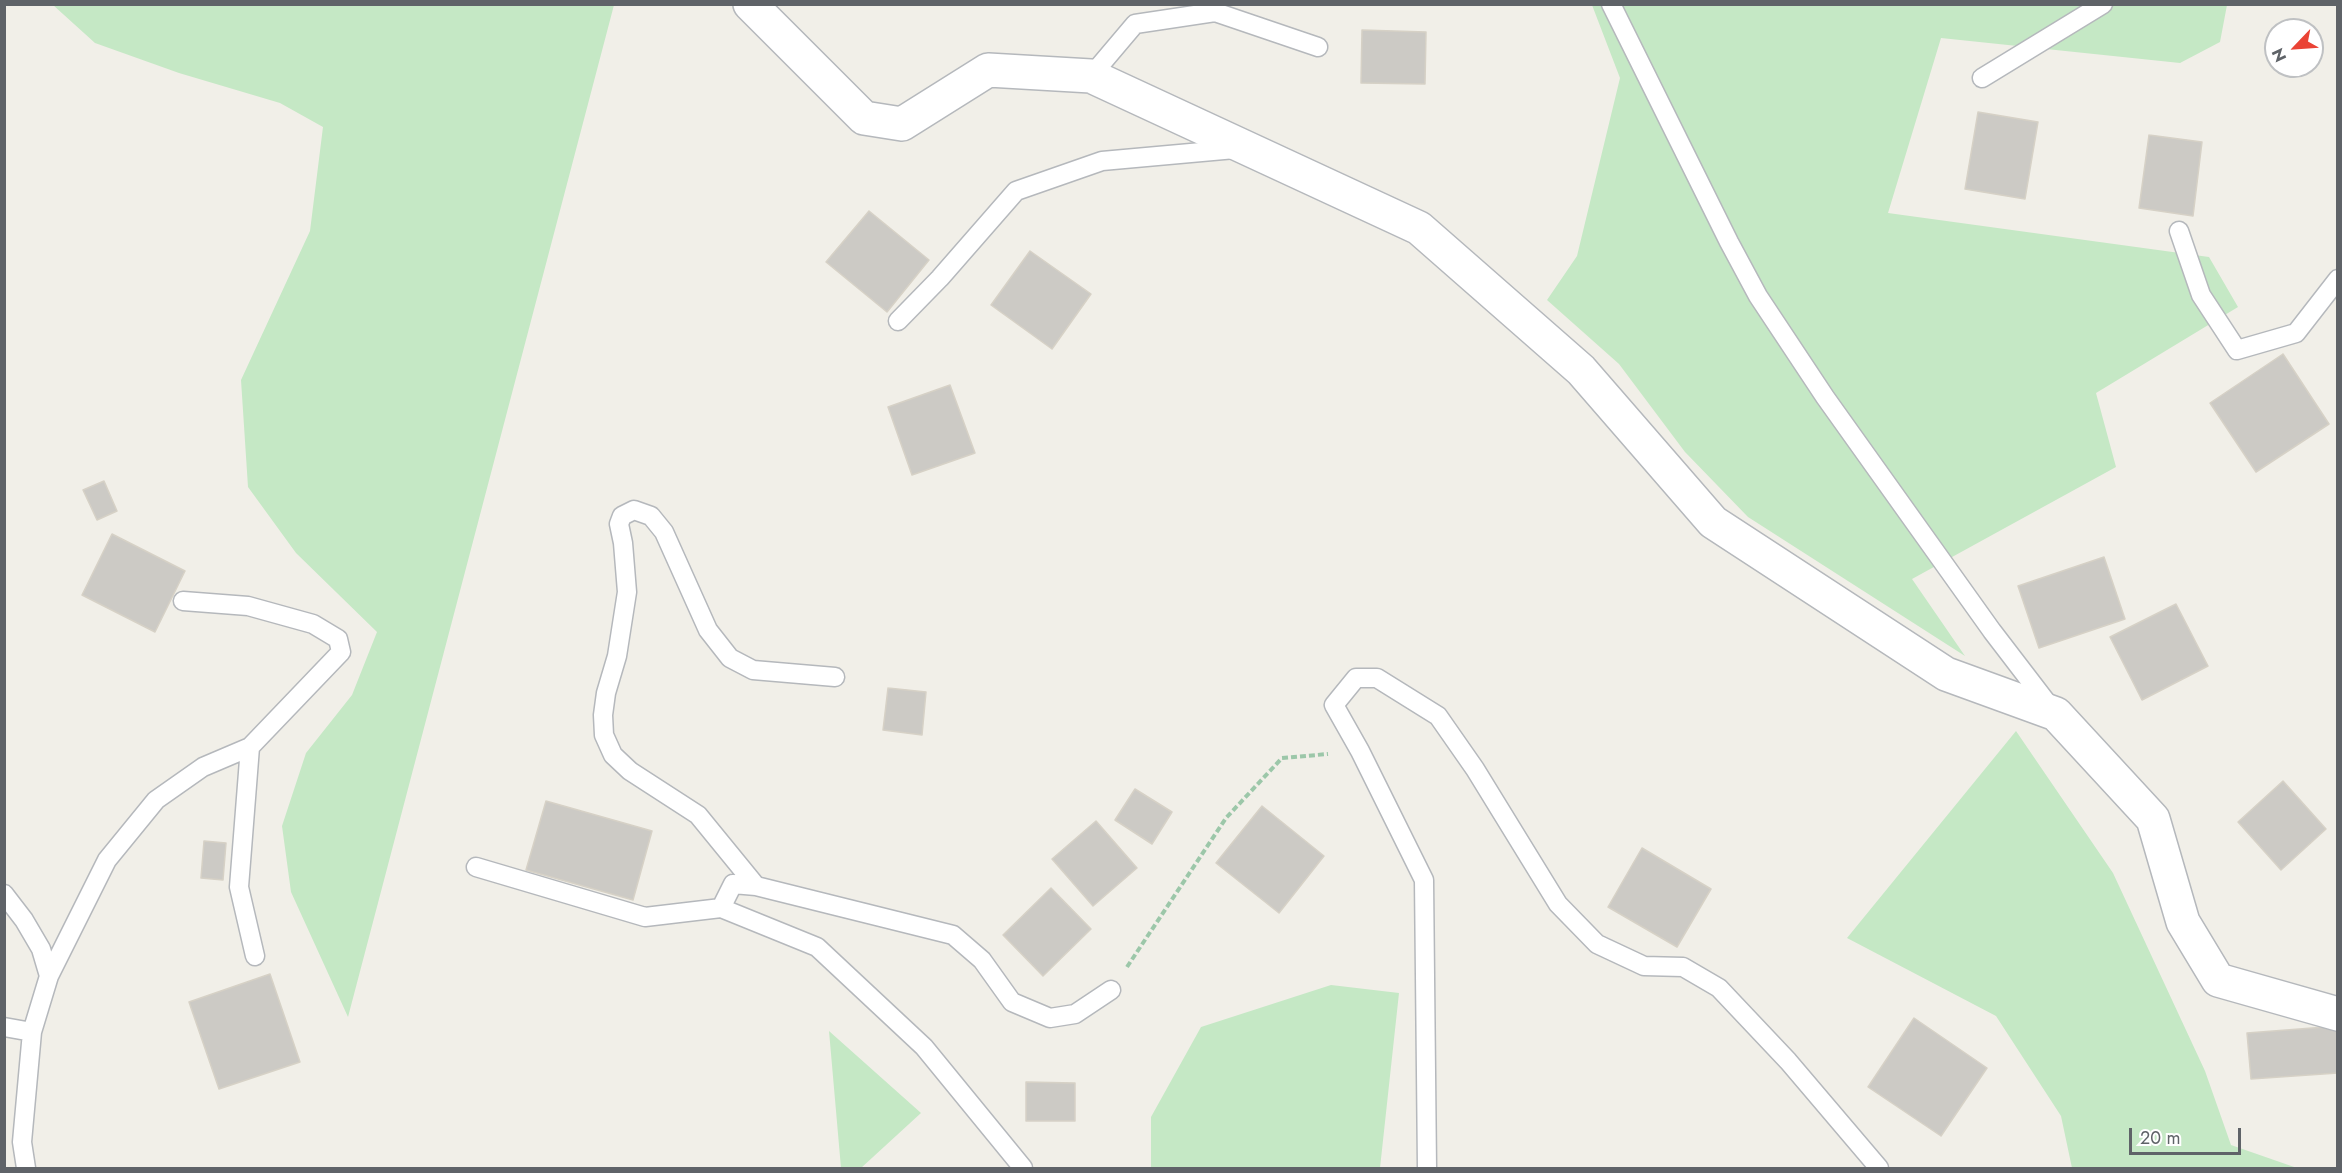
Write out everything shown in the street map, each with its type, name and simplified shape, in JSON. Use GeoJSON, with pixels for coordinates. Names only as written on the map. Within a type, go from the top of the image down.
{"type":"FeatureCollection","features":[{"type":"Feature","properties":{"kind":"street"},"geometry":{"type":"LineString","coordinates":[[750,4],[864,118],[902,124],[988,70],[1092,76],[1419,228],[1581,370],[1713,522],[1946,674],[2056,714],[2153,819],[2182,922],[2218,980],[2337,1014]]}},
{"type":"Feature","properties":{"kind":"lane"},"geometry":{"type":"LineString","coordinates":[[1611,4],[1758,296],[1825,397],[1992,631],[2056,714]]}},
{"type":"Feature","properties":{"kind":"lane"},"geometry":{"type":"LineString","coordinates":[[1982,78],[2103,4]]}},
{"type":"Feature","properties":{"kind":"lane"},"geometry":{"type":"LineString","coordinates":[[1092,76],[1135,24],[1215,12],[1318,47]]}},
{"type":"Feature","properties":{"kind":"lane"},"geometry":{"type":"LineString","coordinates":[[898,321],[940,278],[1016,191],[1102,161],[1246,148]]}},
{"type":"Feature","properties":{"kind":"lane"},"geometry":{"type":"LineString","coordinates":[[2179,231],[2201,295],[2237,350],[2296,333],[2337,279]]}},
{"type":"Feature","properties":{"kind":"lane"},"geometry":{"type":"LineString","coordinates":[[756,886],[698,815],[630,771],[613,755],[604,735],[603,715],[606,693],[616,656],[627,592],[619,524],[622,516],[634,510],[651,516],[664,532],[708,630],[730,658],[753,670],[835,677]]}},
{"type":"Feature","properties":{"kind":"lane"},"geometry":{"type":"LineString","coordinates":[[26,1168],[22,1143],[32,1032],[49,976],[107,860],[156,800],[203,767],[250,747],[341,652],[338,639],[313,624],[248,606],[183,601]]}},
{"type":"Feature","properties":{"kind":"lane"},"geometry":{"type":"LineString","coordinates":[[1427,1168],[1424,880],[1334,705],[1356,678],[1377,678],[1438,716],[1475,769],[1558,904],[1598,944],[1644,966],[1683,967],[1719,988],[1788,1061],[1879,1168]]}},
{"type":"Feature","properties":{"kind":"lane"},"geometry":{"type":"LineString","coordinates":[[250,747],[239,887],[255,956]]}},
{"type":"Feature","properties":{"kind":"lane"},"geometry":{"type":"LineString","coordinates":[[476,867],[645,917],[721,908],[817,947],[924,1047],[1023,1168]]}},
{"type":"Feature","properties":{"kind":"lane"},"geometry":{"type":"LineString","coordinates":[[721,908],[733,884],[756,886],[953,935],[982,960],[1011,1002],[1050,1018],[1075,1014],[1111,990]]}},
{"type":"Feature","properties":{"kind":"lane"},"geometry":{"type":"LineString","coordinates":[[4,894],[24,920],[41,949],[49,976]]}},
{"type":"Feature","properties":{"kind":"lane"},"geometry":{"type":"LineString","coordinates":[[4,1027],[32,1032]]}},
{"type":"Feature","properties":{"kind":"path"},"geometry":{"type":"LineString","coordinates":[[1111,990],[1226,818],[1282,758],[1360,752]]}},
{"type":"Feature","properties":{"kind":"green space"},"geometry":{"type":"Polygon","coordinates":[[[53,5],[614,5],[348,1017],[291,892],[282,826],[306,753],[352,695],[377,632],[296,553],[248,487],[241,380],[310,231],[323,127],[280,103],[179,73],[95,43],[53,5]]]}},
{"type":"Feature","properties":{"kind":"green space"},"geometry":{"type":"Polygon","coordinates":[[[1592,5],[2227,5],[2220,42],[2180,63],[1941,38],[1888,213],[2209,257],[2238,307],[2096,393],[2116,467],[1912,579],[1965,656],[1748,517],[1685,452],[1619,364],[1547,300],[1577,256],[1620,78],[1592,5]]]}},
{"type":"Feature","properties":{"kind":"green space"},"geometry":{"type":"Polygon","coordinates":[[[2016,731],[2113,873],[2205,1071],[2231,1145],[2297,1168],[2072,1168],[2061,1116],[1996,1016],[1847,938],[2016,731]]]}},
{"type":"Feature","properties":{"kind":"green space"},"geometry":{"type":"Polygon","coordinates":[[[1331,985],[1399,993],[1380,1168],[1151,1168],[1151,1117],[1201,1027],[1331,985]]]}},
{"type":"Feature","properties":{"kind":"green space"},"geometry":{"type":"Polygon","coordinates":[[[829,1031],[921,1113],[861,1168],[841,1168],[829,1031]]]}},
{"type":"Feature","properties":{"kind":"building"},"geometry":{"type":"Polygon","coordinates":[[[1362,30],[1426,32],[1425,84],[1361,83],[1362,30]]]}},
{"type":"Feature","properties":{"kind":"building"},"geometry":{"type":"Polygon","coordinates":[[[1978,112],[2038,122],[2025,199],[1965,189],[1978,112]]]}},
{"type":"Feature","properties":{"kind":"building"},"geometry":{"type":"Polygon","coordinates":[[[2149,135],[2202,142],[2193,216],[2139,208],[2149,135]]]}},
{"type":"Feature","properties":{"kind":"building"},"geometry":{"type":"Polygon","coordinates":[[[869,211],[929,260],[887,312],[826,262],[869,211]]]}},
{"type":"Feature","properties":{"kind":"building"},"geometry":{"type":"Polygon","coordinates":[[[1030,251],[1091,294],[1052,349],[991,305],[1030,251]]]}},
{"type":"Feature","properties":{"kind":"building"},"geometry":{"type":"Polygon","coordinates":[[[2283,354],[2329,424],[2256,472],[2210,403],[2283,354]]]}},
{"type":"Feature","properties":{"kind":"building"},"geometry":{"type":"Polygon","coordinates":[[[950,385],[975,453],[912,475],[888,407],[950,385]]]}},
{"type":"Feature","properties":{"kind":"building"},"geometry":{"type":"Polygon","coordinates":[[[104,481],[117,511],[97,520],[83,490],[104,481]]]}},
{"type":"Feature","properties":{"kind":"building"},"geometry":{"type":"Polygon","coordinates":[[[112,534],[185,571],[155,632],[82,595],[112,534]]]}},
{"type":"Feature","properties":{"kind":"building"},"geometry":{"type":"Polygon","coordinates":[[[2104,557],[2125,619],[2039,648],[2018,586],[2104,557]]]}},
{"type":"Feature","properties":{"kind":"building"},"geometry":{"type":"Polygon","coordinates":[[[2176,604],[2208,666],[2142,700],[2110,637],[2176,604]]]}},
{"type":"Feature","properties":{"kind":"building"},"geometry":{"type":"Polygon","coordinates":[[[888,688],[926,692],[922,735],[883,730],[888,688]]]}},
{"type":"Feature","properties":{"kind":"building"},"geometry":{"type":"Polygon","coordinates":[[[2283,781],[2326,829],[2281,870],[2238,822],[2283,781]]]}},
{"type":"Feature","properties":{"kind":"building"},"geometry":{"type":"Polygon","coordinates":[[[1135,789],[1172,812],[1152,844],[1115,820],[1135,789]]]}},
{"type":"Feature","properties":{"kind":"building"},"geometry":{"type":"Polygon","coordinates":[[[546,801],[652,831],[633,900],[526,870],[546,801]]]}},
{"type":"Feature","properties":{"kind":"building"},"geometry":{"type":"Polygon","coordinates":[[[1262,806],[1324,856],[1279,913],[1216,863],[1262,806]]]}},
{"type":"Feature","properties":{"kind":"building"},"geometry":{"type":"Polygon","coordinates":[[[1096,821],[1137,868],[1093,906],[1052,859],[1096,821]]]}},
{"type":"Feature","properties":{"kind":"building"},"geometry":{"type":"Polygon","coordinates":[[[204,841],[226,843],[223,880],[201,878],[204,841]]]}},
{"type":"Feature","properties":{"kind":"building"},"geometry":{"type":"Polygon","coordinates":[[[1642,848],[1711,889],[1677,947],[1608,907],[1642,848]]]}},
{"type":"Feature","properties":{"kind":"building"},"geometry":{"type":"Polygon","coordinates":[[[1051,888],[1091,929],[1043,976],[1003,935],[1051,888]]]}},
{"type":"Feature","properties":{"kind":"building"},"geometry":{"type":"Polygon","coordinates":[[[270,974],[300,1062],[219,1089],[189,1002],[270,974]]]}},
{"type":"Feature","properties":{"kind":"building"},"geometry":{"type":"Polygon","coordinates":[[[1914,1018],[1987,1068],[1941,1136],[1868,1087],[1914,1018]]]}},
{"type":"Feature","properties":{"kind":"building"},"geometry":{"type":"Polygon","coordinates":[[[2338,1026],[2338,1073],[2251,1079],[2247,1033],[2338,1026]]]}},
{"type":"Feature","properties":{"kind":"building"},"geometry":{"type":"Polygon","coordinates":[[[1026,1082],[1075,1083],[1075,1121],[1026,1121],[1026,1082]]]}}]}
